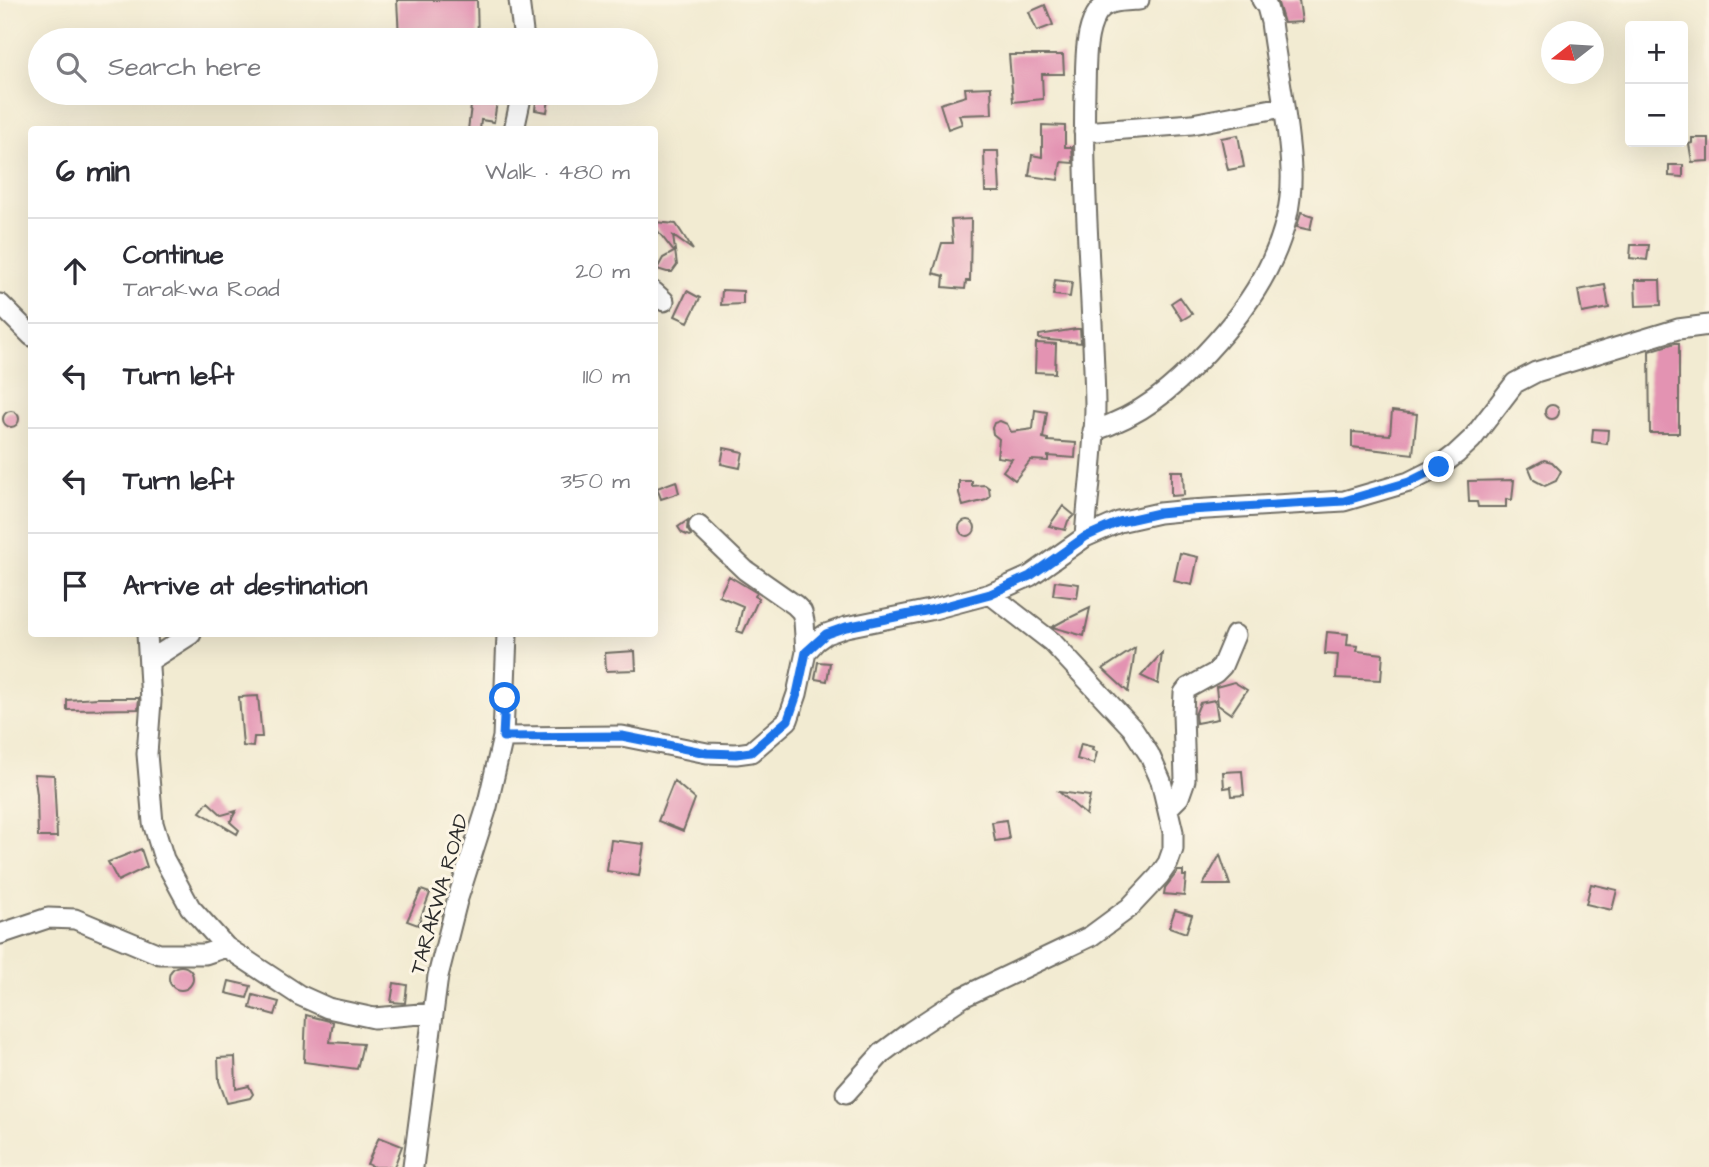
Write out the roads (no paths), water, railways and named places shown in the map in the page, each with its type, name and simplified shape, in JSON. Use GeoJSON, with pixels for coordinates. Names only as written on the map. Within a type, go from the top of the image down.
{"type":"FeatureCollection","features":[{"type":"Feature","properties":{"kind":"street"},"geometry":{"type":"LineString","coordinates":[[519,0],[522,28]]}},
{"type":"Feature","properties":{"kind":"street"},"geometry":{"type":"LineString","coordinates":[[1085,537],[1095,408],[1084,132],[1089,36],[1096,15],[1104,6],[1139,0]]}},
{"type":"Feature","properties":{"kind":"street"},"geometry":{"type":"LineString","coordinates":[[1093,431],[1135,415],[1163,396],[1237,319],[1280,247],[1291,173],[1271,22],[1262,0]]}},
{"type":"Feature","properties":{"kind":"street"},"geometry":{"type":"LineString","coordinates":[[515,126],[519,105]]}},
{"type":"Feature","properties":{"kind":"street"},"geometry":{"type":"LineString","coordinates":[[1084,132],[1192,124],[1283,107]]}},
{"type":"Feature","properties":{"kind":"street"},"geometry":{"type":"LineString","coordinates":[[0,304],[28,332]]}},
{"type":"Feature","properties":{"kind":"street"},"geometry":{"type":"LineString","coordinates":[[806,652],[826,634],[846,627],[930,610],[990,594],[1030,576],[1085,537],[1119,522],[1159,513],[1344,501],[1409,482],[1439,467],[1472,439],[1515,383],[1536,372],[1678,328],[1709,325]]}},
{"type":"Feature","properties":{"kind":"street"},"geometry":{"type":"LineString","coordinates":[[503,737],[622,736],[707,753],[736,754],[751,752],[788,720],[806,652],[802,612],[745,570],[699,526]]}},
{"type":"Feature","properties":{"kind":"street"},"geometry":{"type":"LineString","coordinates":[[846,1093],[882,1053],[963,997],[1091,936],[1129,908],[1168,863],[1173,832],[1169,807],[1149,754],[1132,728],[1052,642],[990,594]]}},
{"type":"Feature","properties":{"kind":"street"},"geometry":{"type":"LineString","coordinates":[[1169,807],[1180,797],[1185,780],[1184,693],[1222,666],[1235,635]]}},
{"type":"Feature","properties":{"kind":"street"},"geometry":{"type":"LineString","coordinates":[[147,637],[151,701],[147,754],[153,822],[164,859],[190,907],[226,947],[299,995],[328,1008],[374,1018],[432,1013]]}},
{"type":"Feature","properties":{"kind":"street"},"geometry":{"type":"LineString","coordinates":[[149,661],[186,637]]}},
{"type":"Feature","properties":{"kind":"street","name":"TARAKWA ROAD"},"geometry":{"type":"LineString","coordinates":[[413,1167],[432,1013],[448,933],[483,819],[503,737],[507,637]]}},
{"type":"Feature","properties":{"kind":"street"},"geometry":{"type":"LineString","coordinates":[[0,934],[48,918],[75,919],[159,954],[205,954],[226,947]]}}]}
